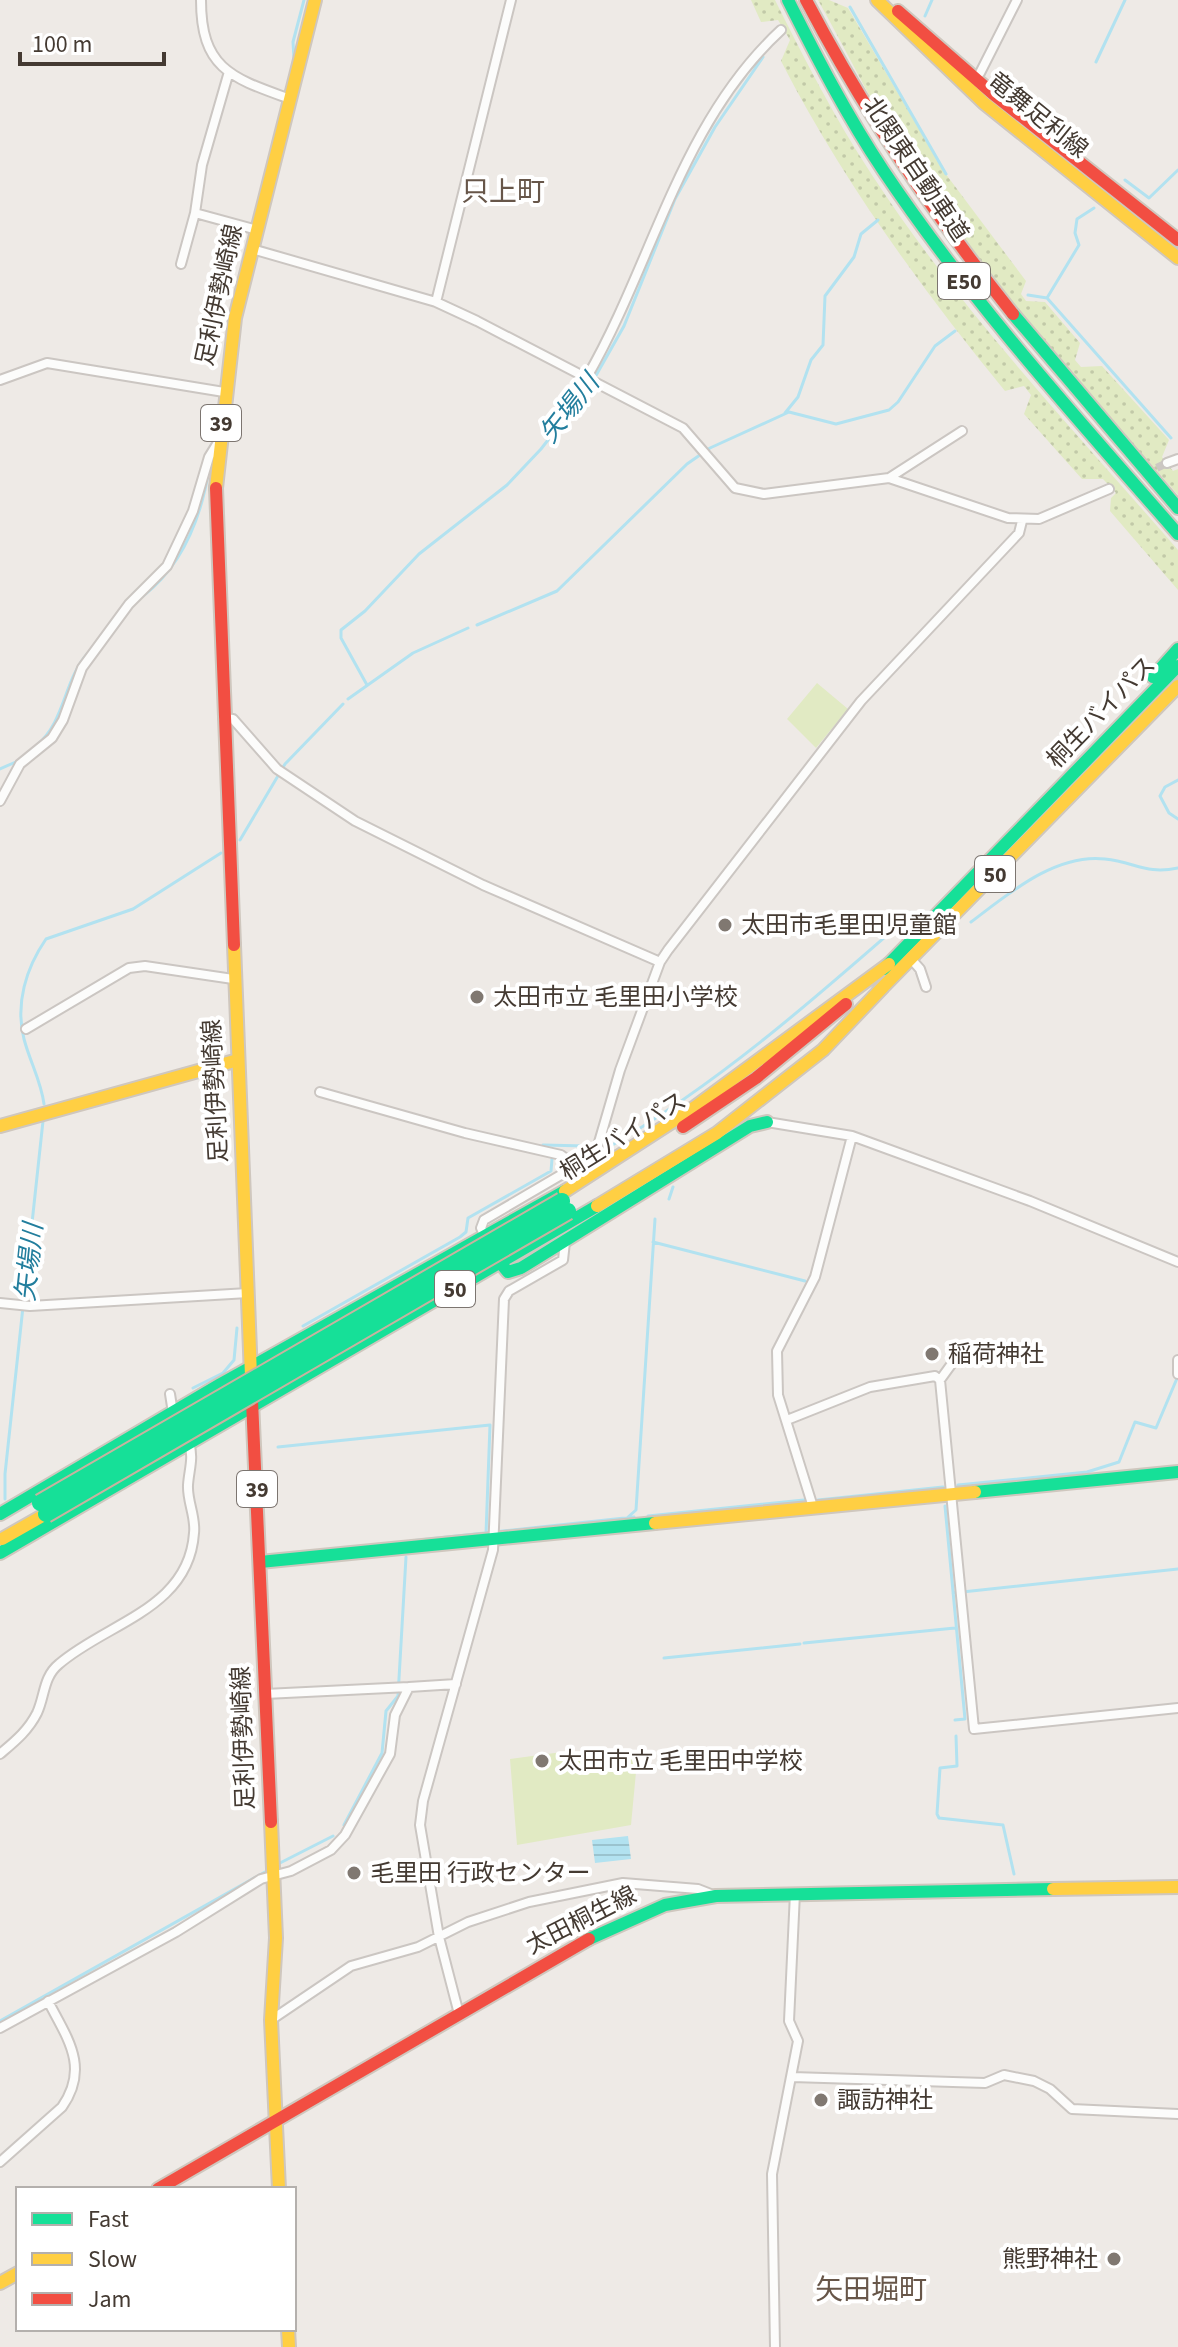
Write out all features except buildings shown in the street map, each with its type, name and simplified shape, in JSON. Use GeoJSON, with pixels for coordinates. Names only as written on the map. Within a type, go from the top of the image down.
{"type":"FeatureCollection","features":[{"type":"Feature","properties":{"kind":"main road","name":"足利伊勢崎線"},"geometry":{"type":"LineString","coordinates":[[279,2187],[271,2020],[276,1938],[215,504],[224,392],[235,318],[315,0]]}},
{"type":"Feature","properties":{"kind":"main road","name":"北関東自動車道"},"geometry":{"type":"LineString","coordinates":[[788,0],[863,137],[943,254],[1043,379],[1178,534]]}},
{"type":"Feature","properties":{"kind":"main road","name":"北関東自動車道"},"geometry":{"type":"LineString","coordinates":[[806,0],[862,105],[958,247],[1058,372],[1178,508]]}},
{"type":"Feature","properties":{"kind":"main road","name":"竜舞足利線"},"geometry":{"type":"LineString","coordinates":[[877,0],[911,38],[968,89],[1178,258]]}},
{"type":"Feature","properties":{"kind":"main road","name":"竜舞足利線"},"geometry":{"type":"LineString","coordinates":[[888,0],[945,55],[1178,240]]}},
{"type":"Feature","properties":{"kind":"main road","name":"50"},"geometry":{"type":"LineString","coordinates":[[1103,754],[1118,715],[1178,649]]}},
{"type":"Feature","properties":{"kind":"main road","name":"桐生バイパス"},"geometry":{"type":"LineString","coordinates":[[0,1526],[43,1508],[712,1124],[824,1038],[912,960],[1103,754],[1178,666]]}},
{"type":"Feature","properties":{"kind":"main road","name":"桐生バイパス"},"geometry":{"type":"LineString","coordinates":[[565,1206],[731,1096],[828,1021],[1103,754],[1178,686]]}},
{"type":"Feature","properties":{"kind":"main road","name":"50"},"geometry":{"type":"LineString","coordinates":[[1103,754],[1178,701]]}},
{"type":"Feature","properties":{"kind":"main road","name":"50"},"geometry":{"type":"LineString","coordinates":[[0,1514],[93,1462],[171,1411],[484,1235],[696,1106],[889,964]]}},
{"type":"Feature","properties":{"kind":"main road","name":"50"},"geometry":{"type":"LineString","coordinates":[[0,1553],[500,1264],[728,1125],[823,1050],[883,987]]}},
{"type":"Feature","properties":{"kind":"main road"},"geometry":{"type":"LineString","coordinates":[[0,1126],[238,1060]]}},
{"type":"Feature","properties":{"kind":"main road"},"geometry":{"type":"LineString","coordinates":[[484,1235],[500,1264],[512,1272],[750,1126],[767,1122]]}},
{"type":"Feature","properties":{"kind":"main road"},"geometry":{"type":"LineString","coordinates":[[260,1562],[493,1535],[1178,1472]]}},
{"type":"Feature","properties":{"kind":"main road","name":"桐生バイパス"},"geometry":{"type":"LineString","coordinates":[[0,1541],[43,1508]]}},
{"type":"Feature","properties":{"kind":"main road","name":"太田桐生線"},"geometry":{"type":"LineString","coordinates":[[161,2187],[621,1921],[665,1905],[716,1896],[795,1893],[1178,1887]]}},
{"type":"Feature","properties":{"kind":"street"},"geometry":{"type":"LineString","coordinates":[[201,0],[201,30],[211,56],[228,75],[290,99]]}},
{"type":"Feature","properties":{"kind":"street"},"geometry":{"type":"LineString","coordinates":[[436,302],[511,0]]}},
{"type":"Feature","properties":{"kind":"street"},"geometry":{"type":"LineString","coordinates":[[980,73],[1017,0]]}},
{"type":"Feature","properties":{"kind":"street"},"geometry":{"type":"LineString","coordinates":[[587,377],[617,325],[669,195],[701,135],[741,72],[781,30]]}},
{"type":"Feature","properties":{"kind":"street"},"geometry":{"type":"LineString","coordinates":[[181,264],[195,213],[202,165],[228,75]]}},
{"type":"Feature","properties":{"kind":"street"},"geometry":{"type":"LineString","coordinates":[[195,213],[257,230]]}},
{"type":"Feature","properties":{"kind":"street"},"geometry":{"type":"LineString","coordinates":[[252,249],[436,302],[683,428],[700,443],[729,482],[743,492],[764,494],[889,478],[1022,521],[1039,519],[1109,489]]}},
{"type":"Feature","properties":{"kind":"street"},"geometry":{"type":"LineString","coordinates":[[0,380],[47,363],[224,392]]}},
{"type":"Feature","properties":{"kind":"street"},"geometry":{"type":"LineString","coordinates":[[889,478],[962,431]]}},
{"type":"Feature","properties":{"kind":"street"},"geometry":{"type":"LineString","coordinates":[[0,801],[20,764],[52,738],[63,720],[82,668],[129,604],[167,566],[193,511],[209,457],[219,440]]}},
{"type":"Feature","properties":{"kind":"street"},"geometry":{"type":"LineString","coordinates":[[1167,463],[1178,459]]}},
{"type":"Feature","properties":{"kind":"street"},"geometry":{"type":"LineString","coordinates":[[484,1235],[481,1228],[484,1220],[576,1166],[597,1149],[620,1070],[660,962],[861,701],[1019,533],[1022,521]]}},
{"type":"Feature","properties":{"kind":"street"},"geometry":{"type":"LineString","coordinates":[[223,718],[233,719],[280,771],[355,821],[414,853],[660,962]]}},
{"type":"Feature","properties":{"kind":"street"},"geometry":{"type":"LineString","coordinates":[[912,960],[920,969],[926,987]]}},
{"type":"Feature","properties":{"kind":"street"},"geometry":{"type":"LineString","coordinates":[[26,1029],[129,968],[145,966],[233,979]]}},
{"type":"Feature","properties":{"kind":"street"},"geometry":{"type":"LineString","coordinates":[[320,1092],[465,1133],[561,1155],[576,1166]]}},
{"type":"Feature","properties":{"kind":"street"},"geometry":{"type":"LineString","coordinates":[[767,1122],[852,1136],[1030,1201],[1178,1262]]}},
{"type":"Feature","properties":{"kind":"street"},"geometry":{"type":"LineString","coordinates":[[813,1507],[778,1395],[777,1351],[815,1277],[852,1136]]}},
{"type":"Feature","properties":{"kind":"street"},"geometry":{"type":"LineString","coordinates":[[459,2014],[439,1937],[420,1825],[423,1801],[493,1535],[504,1299],[509,1291],[563,1260],[565,1242]]}},
{"type":"Feature","properties":{"kind":"street"},"geometry":{"type":"LineString","coordinates":[[0,1303],[30,1306],[248,1293]]}},
{"type":"Feature","properties":{"kind":"street"},"geometry":{"type":"LineString","coordinates":[[961,1351],[940,1380],[974,1729],[1178,1708]]}},
{"type":"Feature","properties":{"kind":"street"},"geometry":{"type":"LineString","coordinates":[[1178,1360],[1178,1373]]}},
{"type":"Feature","properties":{"kind":"street"},"geometry":{"type":"LineString","coordinates":[[787,1420],[870,1387],[935,1376],[940,1380]]}},
{"type":"Feature","properties":{"kind":"street"},"geometry":{"type":"LineString","coordinates":[[0,1754],[20,1737],[33,1720],[46,1681],[60,1663],[146,1610],[167,1594],[180,1576],[195,1532],[188,1485],[189,1444],[171,1411],[170,1394]]}},
{"type":"Feature","properties":{"kind":"street"},"geometry":{"type":"LineString","coordinates":[[265,1694],[456,1684]]}},
{"type":"Feature","properties":{"kind":"street"},"geometry":{"type":"LineString","coordinates":[[0,2028],[176,1932],[261,1879],[315,1861],[345,1835],[390,1754],[401,1688]]}},
{"type":"Feature","properties":{"kind":"street"},"geometry":{"type":"LineString","coordinates":[[271,2020],[351,1966],[418,1947],[518,1905],[623,1883],[707,1890],[716,1896]]}},
{"type":"Feature","properties":{"kind":"street"},"geometry":{"type":"LineString","coordinates":[[775,2347],[772,2174],[798,2041],[789,2021],[795,1893]]}},
{"type":"Feature","properties":{"kind":"street"},"geometry":{"type":"LineString","coordinates":[[0,2162],[62,2107],[69,2095],[76,2056],[48,2001]]}},
{"type":"Feature","properties":{"kind":"street"},"geometry":{"type":"LineString","coordinates":[[792,2077],[985,2083],[1007,2075],[1050,2089],[1072,2109],[1178,2114]]}},
{"type":"Feature","properties":{"kind":"green space"},"geometry":{"type":"Polygon","coordinates":[[[751,0],[775,0],[845,132],[906,225],[1019,368],[1178,550],[1178,590],[1110,511],[1111,498],[1116,493],[1103,479],[1082,479],[1024,414],[1031,395],[1024,386],[1005,391],[913,273],[830,148],[781,61],[790,40],[778,20],[761,22],[751,0]]]}},
{"type":"Feature","properties":{"kind":"green space"},"geometry":{"type":"Polygon","coordinates":[[[818,0],[829,0],[848,8],[945,173],[1026,281],[1021,294],[1026,301],[1045,302],[1080,343],[1075,360],[1081,367],[1102,366],[1169,440],[1162,457],[1173,471],[1178,469],[1178,495],[1038,334],[940,208],[885,124],[818,0]]]}},
{"type":"Feature","properties":{"kind":"green space"},"geometry":{"type":"Polygon","coordinates":[[[817,683],[848,709],[816,748],[787,719],[817,683]]]}},
{"type":"Feature","properties":{"kind":"green space"},"geometry":{"type":"Polygon","coordinates":[[[638,1751],[631,1825],[517,1845],[510,1759],[562,1752],[566,1762],[638,1751]]]}},
{"type":"Feature","properties":{"kind":"water"},"geometry":{"type":"Polygon","coordinates":[[[628,1836],[631,1859],[595,1863],[592,1840],[628,1836]]]}},
{"type":"Feature","properties":{"kind":"waterway"},"geometry":{"type":"LineString","coordinates":[[294,59],[293,42],[304,0]]}},
{"type":"Feature","properties":{"kind":"waterway"},"geometry":{"type":"LineString","coordinates":[[925,16],[932,0]]}},
{"type":"Feature","properties":{"kind":"waterway"},"geometry":{"type":"LineString","coordinates":[[1096,62],[1125,0]]}},
{"type":"Feature","properties":{"kind":"waterway"},"geometry":{"type":"LineString","coordinates":[[850,7],[946,174]]}},
{"type":"Feature","properties":{"kind":"waterway","name":"矢場川"},"geometry":{"type":"LineString","coordinates":[[367,685],[341,638],[341,630],[365,611],[419,554],[507,485],[541,449],[590,386],[624,326],[675,199],[715,127],[763,57]]}},
{"type":"Feature","properties":{"kind":"waterway"},"geometry":{"type":"LineString","coordinates":[[1125,180],[1149,198],[1178,170]]}},
{"type":"Feature","properties":{"kind":"waterway"},"geometry":{"type":"LineString","coordinates":[[1047,298],[1079,245],[1075,233],[1077,219],[1094,208]]}},
{"type":"Feature","properties":{"kind":"waterway"},"geometry":{"type":"LineString","coordinates":[[785,413],[798,397],[811,360],[823,345],[825,296],[854,257],[861,234],[878,220]]}},
{"type":"Feature","properties":{"kind":"waterway"},"geometry":{"type":"LineString","coordinates":[[1028,295],[1047,298],[1171,438]]}},
{"type":"Feature","properties":{"kind":"waterway"},"geometry":{"type":"LineString","coordinates":[[477,625],[557,591],[687,464],[710,448],[789,412],[836,424],[889,410],[898,402],[935,346],[955,331]]}},
{"type":"Feature","properties":{"kind":"waterway"},"geometry":{"type":"LineString","coordinates":[[143,596],[169,570],[188,539],[201,505],[209,469]]}},
{"type":"Feature","properties":{"kind":"waterway"},"geometry":{"type":"LineString","coordinates":[[112,621],[135,592]]}},
{"type":"Feature","properties":{"kind":"waterway"},"geometry":{"type":"LineString","coordinates":[[348,699],[413,653],[468,628]]}},
{"type":"Feature","properties":{"kind":"waterway"},"geometry":{"type":"LineString","coordinates":[[36,746],[53,725],[74,676],[88,653]]}},
{"type":"Feature","properties":{"kind":"waterway","name":"矢場川"},"geometry":{"type":"LineString","coordinates":[[240,840],[285,764],[343,704]]}},
{"type":"Feature","properties":{"kind":"waterway"},"geometry":{"type":"LineString","coordinates":[[0,769],[18,761]]}},
{"type":"Feature","properties":{"kind":"waterway"},"geometry":{"type":"LineString","coordinates":[[1178,780],[1165,787],[1160,796],[1169,813],[1178,819]]}},
{"type":"Feature","properties":{"kind":"waterway","name":"矢場川"},"geometry":{"type":"LineString","coordinates":[[44,1104],[24,1039],[21,1013],[28,974],[46,939],[133,909],[221,853]]}},
{"type":"Feature","properties":{"kind":"waterway"},"geometry":{"type":"LineString","coordinates":[[971,922],[1033,878],[1068,863],[1105,859],[1157,870],[1178,868]]}},
{"type":"Feature","properties":{"kind":"waterway"},"geometry":{"type":"LineString","coordinates":[[609,1147],[727,1068],[909,916]]}},
{"type":"Feature","properties":{"kind":"waterway","name":"矢場川"},"geometry":{"type":"LineString","coordinates":[[5,1499],[5,1474],[43,1121]]}},
{"type":"Feature","properties":{"kind":"waterway"},"geometry":{"type":"LineString","coordinates":[[543,1145],[586,1146]]}},
{"type":"Feature","properties":{"kind":"waterway"},"geometry":{"type":"LineString","coordinates":[[303,1326],[460,1237],[466,1232],[468,1218],[551,1171],[552,1159]]}},
{"type":"Feature","properties":{"kind":"waterway"},"geometry":{"type":"LineString","coordinates":[[669,1199],[673,1187]]}},
{"type":"Feature","properties":{"kind":"waterway"},"geometry":{"type":"LineString","coordinates":[[627,1518],[636,1510],[655,1219]]}},
{"type":"Feature","properties":{"kind":"waterway"},"geometry":{"type":"LineString","coordinates":[[653,1242],[805,1281]]}},
{"type":"Feature","properties":{"kind":"waterway"},"geometry":{"type":"LineString","coordinates":[[193,1388],[223,1373],[234,1360],[237,1328]]}},
{"type":"Feature","properties":{"kind":"waterway"},"geometry":{"type":"LineString","coordinates":[[958,1485],[1087,1472],[1119,1462],[1135,1422],[1156,1428],[1178,1376]]}},
{"type":"Feature","properties":{"kind":"waterway"},"geometry":{"type":"LineString","coordinates":[[278,1447],[490,1425],[486,1534]]}},
{"type":"Feature","properties":{"kind":"waterway"},"geometry":{"type":"LineString","coordinates":[[818,1500],[943,1487]]}},
{"type":"Feature","properties":{"kind":"waterway"},"geometry":{"type":"LineString","coordinates":[[648,1516],[804,1500]]}},
{"type":"Feature","properties":{"kind":"waterway"},"geometry":{"type":"LineString","coordinates":[[945,1506],[965,1719],[955,1720]]}},
{"type":"Feature","properties":{"kind":"waterway"},"geometry":{"type":"LineString","coordinates":[[410,1541],[634,1517]]}},
{"type":"Feature","properties":{"kind":"waterway"},"geometry":{"type":"LineString","coordinates":[[344,1825],[382,1753],[386,1711],[398,1696],[406,1557]]}},
{"type":"Feature","properties":{"kind":"waterway"},"geometry":{"type":"LineString","coordinates":[[953,1593],[1178,1569]]}},
{"type":"Feature","properties":{"kind":"waterway"},"geometry":{"type":"LineString","coordinates":[[804,1643],[955,1628]]}},
{"type":"Feature","properties":{"kind":"waterway"},"geometry":{"type":"LineString","coordinates":[[664,1658],[800,1644]]}},
{"type":"Feature","properties":{"kind":"waterway"},"geometry":{"type":"LineString","coordinates":[[956,1736],[957,1766],[940,1768],[937,1814],[939,1818],[1003,1825],[1014,1874]]}},
{"type":"Feature","properties":{"kind":"waterway"},"geometry":{"type":"LineString","coordinates":[[278,1864],[333,1836]]}},
{"type":"Feature","properties":{"kind":"waterway"},"geometry":{"type":"LineString","coordinates":[[0,2021],[265,1872]]}},
{"type":"Feature","properties":{"kind":"tunnel"},"geometry":{"type":"LineString","coordinates":[[1146,473],[1167,463]]}},
{"type":"Feature","properties":{"kind":"traffic: fast"},"geometry":{"type":"LineString","coordinates":[[788,0],[857,129],[916,218],[1024,356],[1178,534]]}},
{"type":"Feature","properties":{"kind":"traffic: fast"},"geometry":{"type":"LineString","coordinates":[[1013,314],[1178,508]]}},
{"type":"Feature","properties":{"kind":"traffic: fast"},"geometry":{"type":"LineString","coordinates":[[1153,677],[1178,649]]}},
{"type":"Feature","properties":{"kind":"traffic: fast"},"geometry":{"type":"LineString","coordinates":[[884,969],[1178,666]]}},
{"type":"Feature","properties":{"kind":"traffic: fast"},"geometry":{"type":"LineString","coordinates":[[497,1259],[508,1272],[521,1268],[750,1126],[767,1122]]}},
{"type":"Feature","properties":{"kind":"traffic: fast"},"geometry":{"type":"LineString","coordinates":[[0,1514],[219,1385],[565,1191]]}},
{"type":"Feature","properties":{"kind":"traffic: fast"},"geometry":{"type":"LineString","coordinates":[[40,1503],[562,1201]]}},
{"type":"Feature","properties":{"kind":"traffic: fast"},"geometry":{"type":"LineString","coordinates":[[0,1553],[597,1206]]}},
{"type":"Feature","properties":{"kind":"traffic: fast"},"geometry":{"type":"LineString","coordinates":[[46,1514],[568,1211]]}},
{"type":"Feature","properties":{"kind":"traffic: fast"},"geometry":{"type":"LineString","coordinates":[[975,1492],[1178,1472]]}},
{"type":"Feature","properties":{"kind":"traffic: fast"},"geometry":{"type":"LineString","coordinates":[[260,1562],[655,1523]]}},
{"type":"Feature","properties":{"kind":"traffic: fast"},"geometry":{"type":"LineString","coordinates":[[589,1939],[665,1905],[716,1896],[1053,1889]]}},
{"type":"Feature","properties":{"kind":"traffic: slow"},"geometry":{"type":"LineString","coordinates":[[216,488],[235,318],[315,0]]}},
{"type":"Feature","properties":{"kind":"traffic: slow"},"geometry":{"type":"LineString","coordinates":[[877,0],[984,103],[1178,258]]}},
{"type":"Feature","properties":{"kind":"traffic: slow"},"geometry":{"type":"LineString","coordinates":[[877,993],[1178,686]]}},
{"type":"Feature","properties":{"kind":"traffic: slow"},"geometry":{"type":"LineString","coordinates":[[234,945],[251,1376]]}},
{"type":"Feature","properties":{"kind":"traffic: slow"},"geometry":{"type":"LineString","coordinates":[[565,1191],[695,1107],[889,964]]}},
{"type":"Feature","properties":{"kind":"traffic: slow"},"geometry":{"type":"LineString","coordinates":[[597,1206],[717,1133],[823,1050],[883,987]]}},
{"type":"Feature","properties":{"kind":"traffic: slow"},"geometry":{"type":"LineString","coordinates":[[0,1126],[238,1060]]}},
{"type":"Feature","properties":{"kind":"traffic: slow"},"geometry":{"type":"LineString","coordinates":[[655,1523],[975,1492]]}},
{"type":"Feature","properties":{"kind":"traffic: slow"},"geometry":{"type":"LineString","coordinates":[[2,1539],[46,1514]]}},
{"type":"Feature","properties":{"kind":"traffic: slow"},"geometry":{"type":"LineString","coordinates":[[271,1822],[276,1938],[271,2020],[279,2187]]}},
{"type":"Feature","properties":{"kind":"traffic: slow"},"geometry":{"type":"LineString","coordinates":[[1053,1889],[1178,1887]]}},
{"type":"Feature","properties":{"kind":"traffic: slow"},"geometry":{"type":"LineString","coordinates":[[0,2283],[16,2274]]}},
{"type":"Feature","properties":{"kind":"traffic: slow"},"geometry":{"type":"LineString","coordinates":[[288,2331],[289,2347]]}},
{"type":"Feature","properties":{"kind":"traffic: jam"},"geometry":{"type":"LineString","coordinates":[[806,0],[852,83],[902,162],[1013,314]]}},
{"type":"Feature","properties":{"kind":"traffic: jam"},"geometry":{"type":"LineString","coordinates":[[898,11],[992,93],[1178,240]]}},
{"type":"Feature","properties":{"kind":"traffic: jam"},"geometry":{"type":"LineString","coordinates":[[216,488],[234,945]]}},
{"type":"Feature","properties":{"kind":"traffic: jam"},"geometry":{"type":"LineString","coordinates":[[683,1127],[756,1078],[846,1004]]}},
{"type":"Feature","properties":{"kind":"traffic: jam"},"geometry":{"type":"LineString","coordinates":[[252,1401],[271,1822]]}},
{"type":"Feature","properties":{"kind":"traffic: jam"},"geometry":{"type":"LineString","coordinates":[[161,2187],[589,1939]]}},
{"type":"Feature","properties":{"kind":"place","name":"太田市毛里田児童館"},"geometry":{"type":"Point","coordinates":[725,925]}},
{"type":"Feature","properties":{"kind":"place","name":"太田市立 毛里田小学校"},"geometry":{"type":"Point","coordinates":[477,997]}},
{"type":"Feature","properties":{"kind":"place","name":"稲荷神社"},"geometry":{"type":"Point","coordinates":[932,1354]}},
{"type":"Feature","properties":{"kind":"place","name":"太田市立 毛里田中学校"},"geometry":{"type":"Point","coordinates":[542,1761]}},
{"type":"Feature","properties":{"kind":"place","name":"毛里田 行政センター"},"geometry":{"type":"Point","coordinates":[354,1873]}},
{"type":"Feature","properties":{"kind":"place","name":"諏訪神社"},"geometry":{"type":"Point","coordinates":[821,2100]}},
{"type":"Feature","properties":{"kind":"place","name":"熊野神社"},"geometry":{"type":"Point","coordinates":[1114,2259]}},
{"type":"Feature","properties":{"kind":"district","name":"只上町"},"geometry":{"type":"Point","coordinates":[503,191]}},
{"type":"Feature","properties":{"kind":"district","name":"矢田堀町"},"geometry":{"type":"Point","coordinates":[871,2289]}}]}
